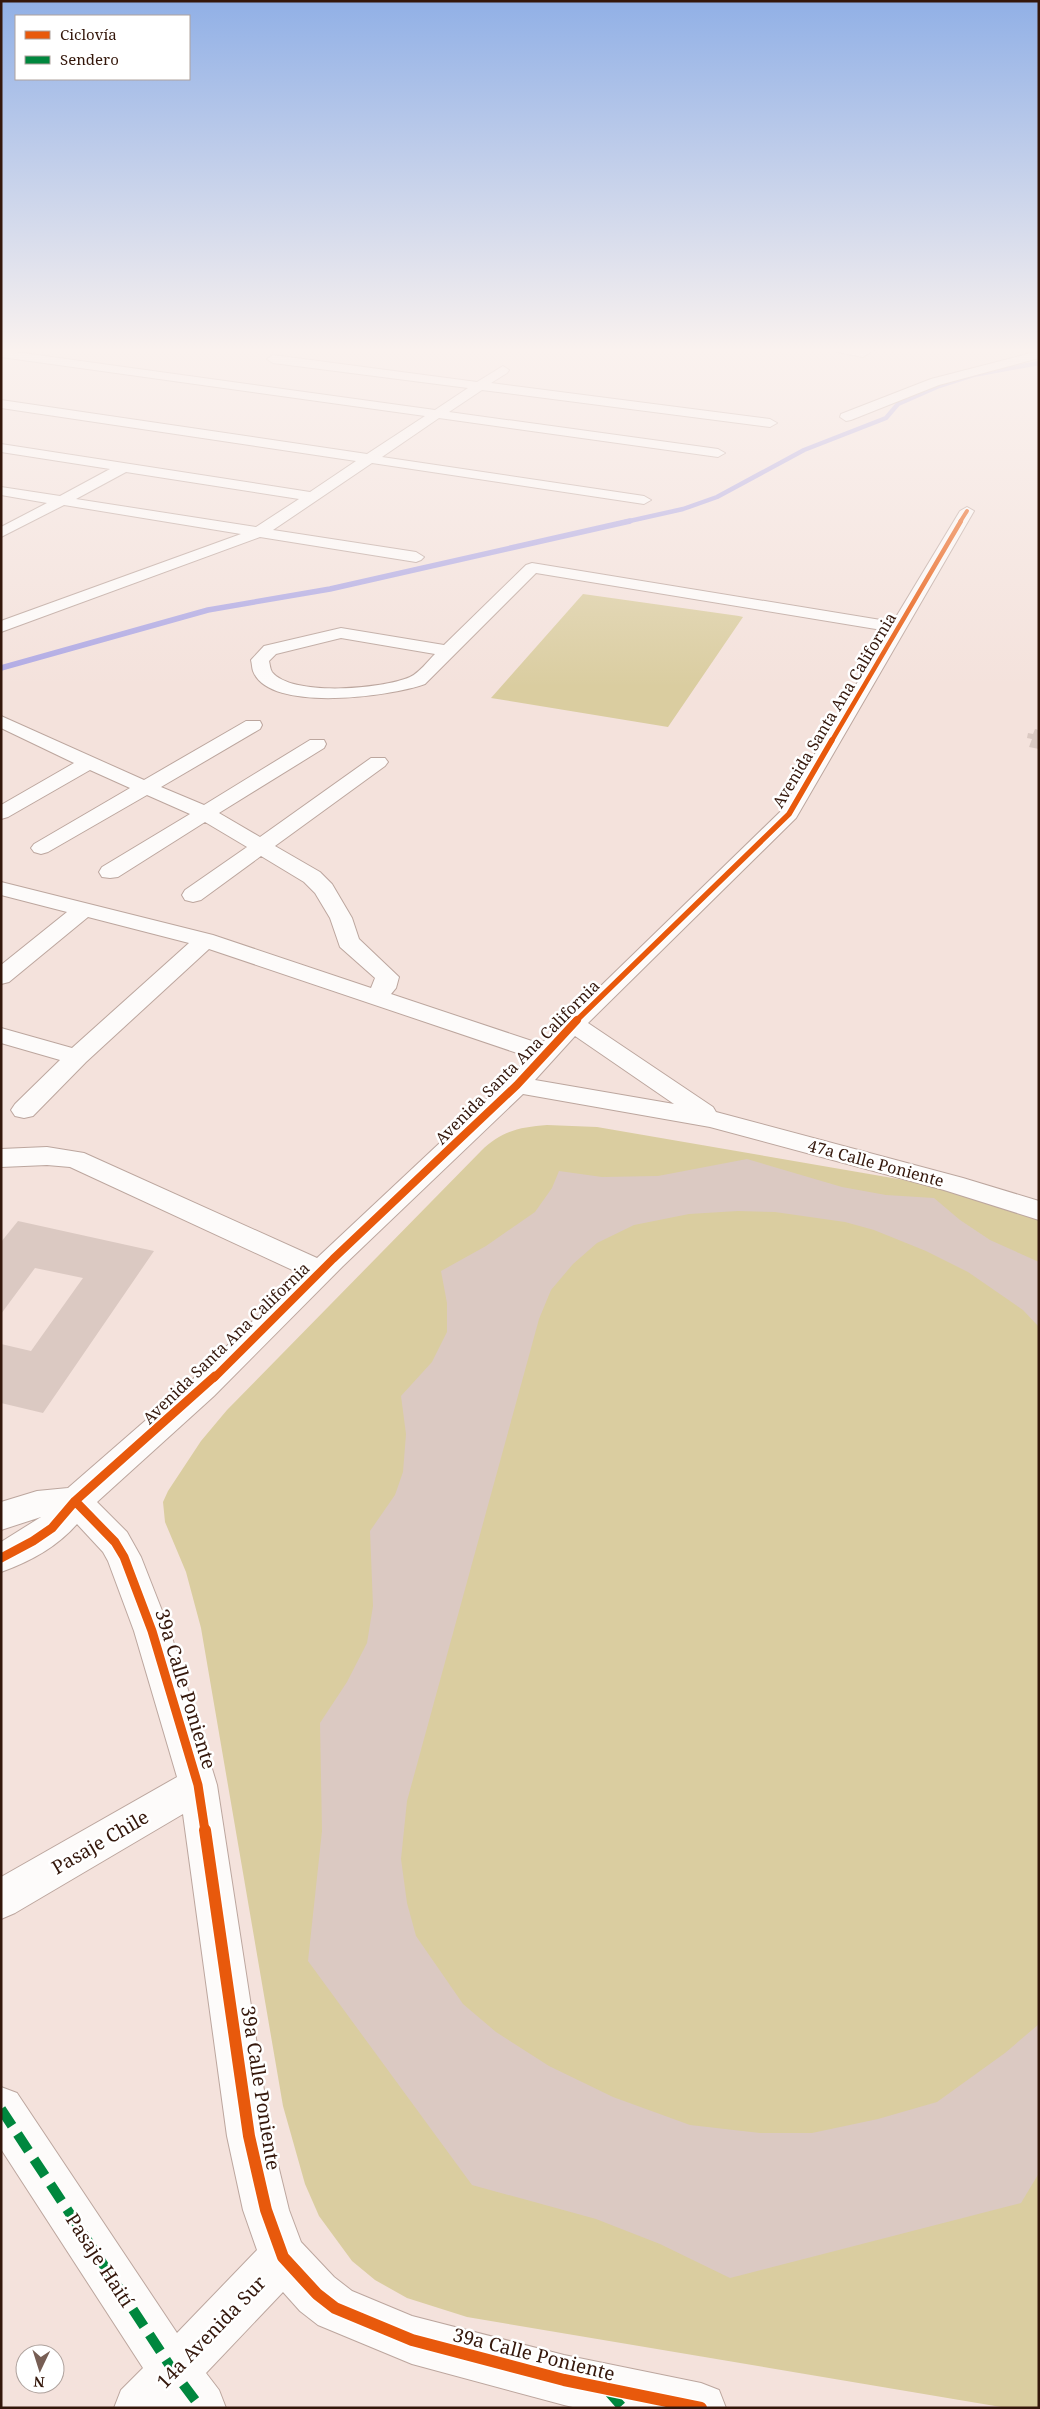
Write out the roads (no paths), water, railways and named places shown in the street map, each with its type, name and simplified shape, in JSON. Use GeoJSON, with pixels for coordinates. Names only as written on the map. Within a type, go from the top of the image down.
{"type":"FeatureCollection","features":[{"type":"Feature","properties":{"kind":"street"},"geometry":{"type":"LineString","coordinates":[[83,461],[314,497]]}},
{"type":"Feature","properties":{"kind":"street"},"geometry":{"type":"LineString","coordinates":[[1,627],[259,532],[366,461]]}},
{"type":"Feature","properties":{"kind":"street"},"geometry":{"type":"LineString","coordinates":[[386,461],[644,500]]}},
{"type":"Feature","properties":{"kind":"street"},"geometry":{"type":"LineString","coordinates":[[1,533],[123,468]]}},
{"type":"Feature","properties":{"kind":"street"},"geometry":{"type":"LineString","coordinates":[[1,491],[416,557]]}},
{"type":"Feature","properties":{"kind":"street","name":"Avenida Santa Ana California"},"geometry":{"type":"LineString","coordinates":[[1,1558],[37,1541],[66,1516],[75,1501],[203,1388],[320,1271],[517,1085],[573,1024],[789,814],[967,511]]}},
{"type":"Feature","properties":{"kind":"street"},"geometry":{"type":"LineString","coordinates":[[448,651],[341,634],[270,650],[260,660],[262,671],[266,676],[289,687],[320,692],[361,693],[394,689],[412,683],[448,651],[532,568],[898,628]]}},
{"type":"Feature","properties":{"kind":"street"},"geometry":{"type":"LineString","coordinates":[[1,721],[89,763],[205,813],[312,877],[324,889],[341,918],[348,942],[387,977],[384,988],[375,997]]}},
{"type":"Feature","properties":{"kind":"street"},"geometry":{"type":"LineString","coordinates":[[40,848],[253,725]]}},
{"type":"Feature","properties":{"kind":"street"},"geometry":{"type":"LineString","coordinates":[[110,872],[317,744]]}},
{"type":"Feature","properties":{"kind":"street"},"geometry":{"type":"LineString","coordinates":[[193,895],[378,762]]}},
{"type":"Feature","properties":{"kind":"street"},"geometry":{"type":"LineString","coordinates":[[1,813],[89,763]]}},
{"type":"Feature","properties":{"kind":"street"},"geometry":{"type":"LineString","coordinates":[[1,888],[205,940],[546,1054]]}},
{"type":"Feature","properties":{"kind":"street"},"geometry":{"type":"LineString","coordinates":[[1,977],[83,910]]}},
{"type":"Feature","properties":{"kind":"street"},"geometry":{"type":"LineString","coordinates":[[24,1110],[77,1057],[205,940]]}},
{"type":"Feature","properties":{"kind":"street","name":"47a Calle Poniente"},"geometry":{"type":"LineString","coordinates":[[573,1024],[711,1118]]}},
{"type":"Feature","properties":{"kind":"street"},"geometry":{"type":"LineString","coordinates":[[1,1036],[77,1057]]}},
{"type":"Feature","properties":{"kind":"street","name":"47a Calle Poniente"},"geometry":{"type":"LineString","coordinates":[[517,1085],[711,1118],[953,1184],[1039,1211]]}},
{"type":"Feature","properties":{"kind":"street"},"geometry":{"type":"LineString","coordinates":[[1,1158],[47,1156],[75,1158],[320,1271]]}},
{"type":"Feature","properties":{"kind":"street"},"geometry":{"type":"LineString","coordinates":[[1,1517],[17,1509],[47,1501],[75,1501]]}},
{"type":"Feature","properties":{"kind":"street","name":"39a Calle Poniente"},"geometry":{"type":"LineString","coordinates":[[75,1501],[115,1542],[124,1557],[152,1631],[198,1785],[249,2136],[266,2210],[282,2257],[317,2294],[335,2308],[371,2325],[412,2340],[615,2398],[700,2408]]}},
{"type":"Feature","properties":{"kind":"street","name":"Pasaje Chile"},"geometry":{"type":"LineString","coordinates":[[1,1899],[198,1785]]}},
{"type":"Feature","properties":{"kind":"street","name":"Pasaje Haití"},"geometry":{"type":"LineString","coordinates":[[1,2110],[174,2372],[201,2408]]}},
{"type":"Feature","properties":{"kind":"street","name":"14a Avenida Sur"},"geometry":{"type":"LineString","coordinates":[[139,2408],[282,2257]]}},
{"type":"Feature","properties":{"kind":"waterway"},"geometry":{"type":"LineString","coordinates":[[625,522],[683,509],[717,497],[783,461]]}},
{"type":"Feature","properties":{"kind":"waterway"},"geometry":{"type":"LineString","coordinates":[[1,668],[208,610],[330,589],[630,521]]}}]}
